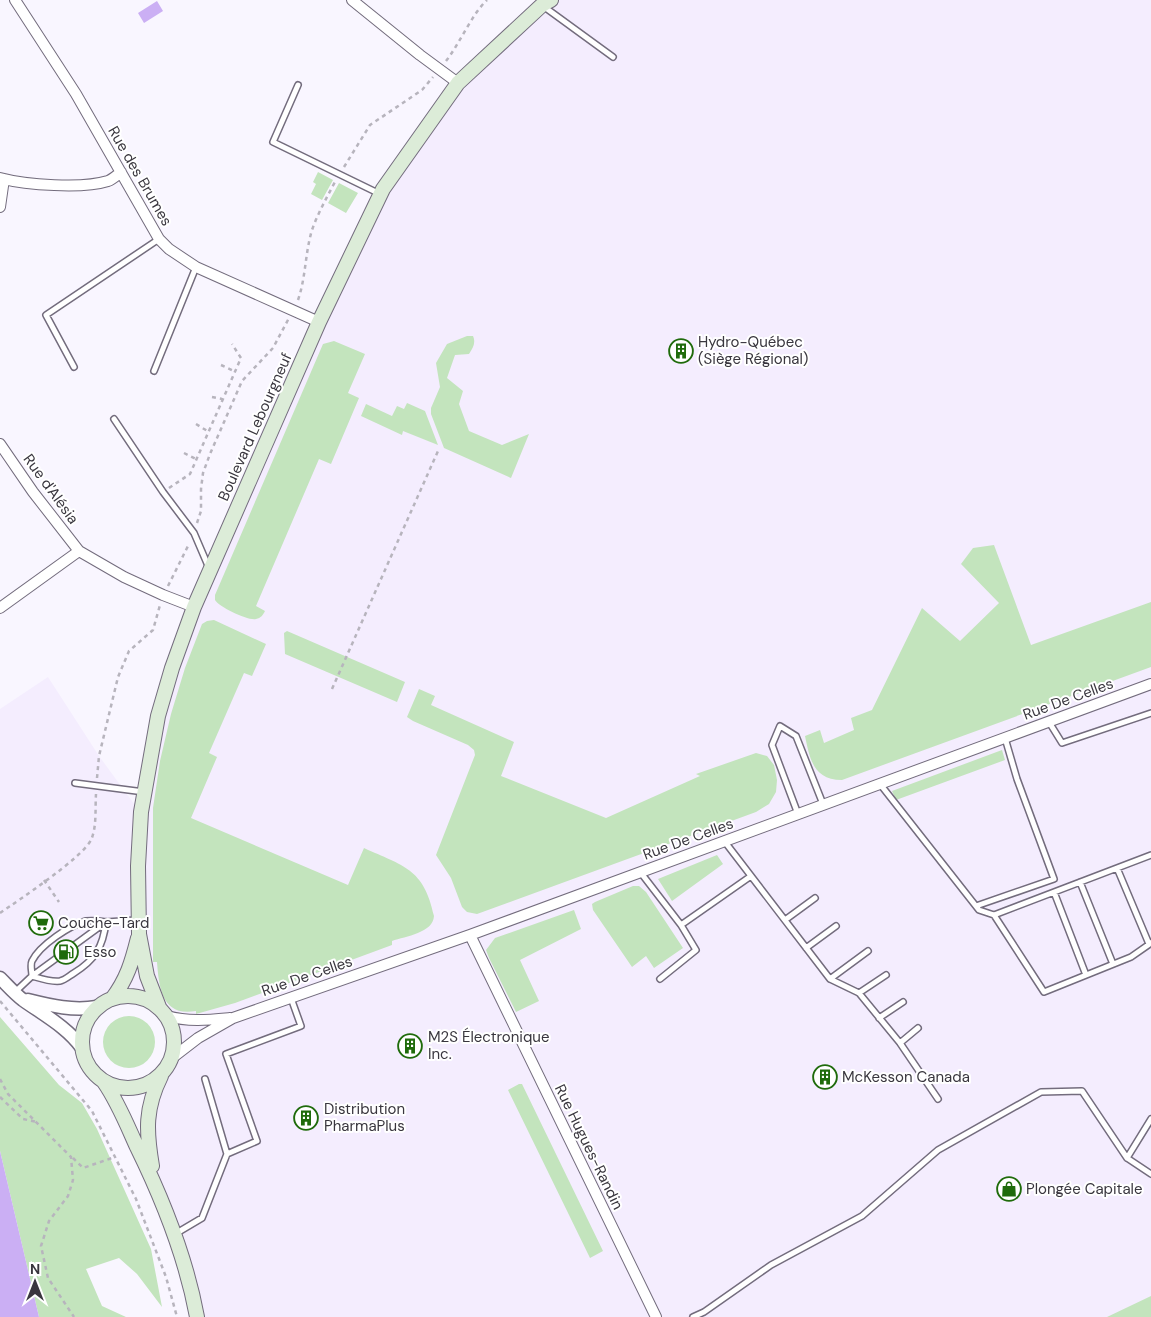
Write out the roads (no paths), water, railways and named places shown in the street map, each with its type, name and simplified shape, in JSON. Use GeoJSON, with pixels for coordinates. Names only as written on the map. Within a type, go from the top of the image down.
{"type":"FeatureCollection","features":[{"type":"Feature","properties":{"kind":"main road","name":"Boulevard Lebourgneuf"},"geometry":{"type":"LineString","coordinates":[[163,1011],[147,976],[139,927],[138,866],[141,812],[158,716],[172,668],[194,607],[319,322],[380,194],[458,83],[546,3]]}},
{"type":"Feature","properties":{"kind":"main road","name":"Boulevard Lebourgneuf"},"geometry":{"type":"LineString","coordinates":[[112,998],[123,985],[130,969],[139,927]]}},
{"type":"Feature","properties":{"kind":"main road"},"geometry":{"type":"LineString","coordinates":[[154,1182],[147,1138],[147,1121],[150,1105],[162,1074],[172,1058],[175,1048],[174,1032],[163,1011],[143,998],[131,996],[112,998],[97,1007],[90,1016],[85,1026],[82,1048],[92,1072],[103,1081],[114,1096],[154,1182],[175,1235],[192,1288],[197,1317]]}},
{"type":"Feature","properties":{"kind":"main road"},"geometry":{"type":"LineString","coordinates":[[103,1081],[127,1089],[140,1087],[152,1082],[162,1074]]}},
{"type":"Feature","properties":{"kind":"street","name":"Rue des Brumes"},"geometry":{"type":"LineString","coordinates":[[15,0],[76,94],[159,239],[169,249],[196,267],[319,322]]}},
{"type":"Feature","properties":{"kind":"street"},"geometry":{"type":"LineString","coordinates":[[352,0],[458,83]]}},
{"type":"Feature","properties":{"kind":"street"},"geometry":{"type":"LineString","coordinates":[[0,207],[2,178],[61,186],[110,181],[121,172]]}},
{"type":"Feature","properties":{"kind":"street","name":"Rue d'Alésia"},"geometry":{"type":"LineString","coordinates":[[0,444],[59,527],[79,551],[163,595],[194,607]]}},
{"type":"Feature","properties":{"kind":"street"},"geometry":{"type":"LineString","coordinates":[[0,608],[79,551]]}},
{"type":"Feature","properties":{"kind":"street","name":"Rue De Celles"},"geometry":{"type":"LineString","coordinates":[[172,1058],[198,1038],[233,1018],[470,935],[1151,684]]}},
{"type":"Feature","properties":{"kind":"street","name":"Rue Hugues-Randin"},"geometry":{"type":"LineString","coordinates":[[470,935],[656,1317]]}},
{"type":"Feature","properties":{"kind":"street"},"geometry":{"type":"LineString","coordinates":[[0,978],[18,995],[66,1030],[82,1048]]}},
{"type":"Feature","properties":{"kind":"street"},"geometry":{"type":"LineString","coordinates":[[18,995],[58,1008],[86,1009],[97,1007]]}},
{"type":"Feature","properties":{"kind":"street","name":"Rue De Celles"},"geometry":{"type":"LineString","coordinates":[[163,1011],[182,1020],[192,1021],[233,1018]]}},
{"type":"Feature","properties":{"kind":"lane"},"geometry":{"type":"LineString","coordinates":[[546,3],[613,57]]}},
{"type":"Feature","properties":{"kind":"lane"},"geometry":{"type":"LineString","coordinates":[[298,84],[272,142],[380,194]]}},
{"type":"Feature","properties":{"kind":"lane"},"geometry":{"type":"LineString","coordinates":[[74,367],[46,314],[159,239]]}},
{"type":"Feature","properties":{"kind":"lane"},"geometry":{"type":"LineString","coordinates":[[154,371],[196,267]]}},
{"type":"Feature","properties":{"kind":"lane"},"geometry":{"type":"LineString","coordinates":[[114,419],[162,492],[194,534],[210,570]]}},
{"type":"Feature","properties":{"kind":"lane"},"geometry":{"type":"LineString","coordinates":[[1048,722],[1062,743],[1151,713]]}},
{"type":"Feature","properties":{"kind":"lane"},"geometry":{"type":"LineString","coordinates":[[798,814],[772,745],[780,726],[796,736],[823,805]]}},
{"type":"Feature","properties":{"kind":"lane"},"geometry":{"type":"LineString","coordinates":[[976,906],[1054,879],[1017,779],[1005,738]]}},
{"type":"Feature","properties":{"kind":"lane"},"geometry":{"type":"LineString","coordinates":[[76,783],[144,792]]}},
{"type":"Feature","properties":{"kind":"lane"},"geometry":{"type":"LineString","coordinates":[[880,784],[979,910],[994,915],[1044,992],[1131,956],[1150,944],[1117,868]]}},
{"type":"Feature","properties":{"kind":"lane"},"geometry":{"type":"LineString","coordinates":[[724,841],[830,979],[859,994],[900,1043],[938,1099]]}},
{"type":"Feature","properties":{"kind":"lane"},"geometry":{"type":"LineString","coordinates":[[994,915],[1150,857]]}},
{"type":"Feature","properties":{"kind":"lane"},"geometry":{"type":"LineString","coordinates":[[641,872],[681,925],[696,950],[660,979]]}},
{"type":"Feature","properties":{"kind":"lane"},"geometry":{"type":"LineString","coordinates":[[681,925],[751,876]]}},
{"type":"Feature","properties":{"kind":"lane"},"geometry":{"type":"LineString","coordinates":[[1080,882],[1113,964]]}},
{"type":"Feature","properties":{"kind":"lane"},"geometry":{"type":"LineString","coordinates":[[1054,892],[1086,975]]}},
{"type":"Feature","properties":{"kind":"lane"},"geometry":{"type":"LineString","coordinates":[[785,920],[814,898]]}},
{"type":"Feature","properties":{"kind":"lane"},"geometry":{"type":"LineString","coordinates":[[32,976],[31,962],[40,950],[74,925],[88,921],[139,927]]}},
{"type":"Feature","properties":{"kind":"lane"},"geometry":{"type":"LineString","coordinates":[[32,976],[46,980],[62,980],[79,970],[91,960],[100,948],[106,922]]}},
{"type":"Feature","properties":{"kind":"lane"},"geometry":{"type":"LineString","coordinates":[[18,995],[32,976],[106,922]]}},
{"type":"Feature","properties":{"kind":"lane"},"geometry":{"type":"LineString","coordinates":[[806,948],[836,926]]}},
{"type":"Feature","properties":{"kind":"lane"},"geometry":{"type":"LineString","coordinates":[[830,979],[868,951]]}},
{"type":"Feature","properties":{"kind":"lane"},"geometry":{"type":"LineString","coordinates":[[859,994],[886,975]]}},
{"type":"Feature","properties":{"kind":"lane"},"geometry":{"type":"LineString","coordinates":[[227,1154],[257,1141],[226,1054],[301,1026],[292,998]]}},
{"type":"Feature","properties":{"kind":"lane"},"geometry":{"type":"LineString","coordinates":[[879,1018],[903,1002]]}},
{"type":"Feature","properties":{"kind":"lane"},"geometry":{"type":"LineString","coordinates":[[900,1043],[918,1028]]}},
{"type":"Feature","properties":{"kind":"lane"},"geometry":{"type":"LineString","coordinates":[[175,1235],[202,1218],[227,1154],[205,1079]]}},
{"type":"Feature","properties":{"kind":"lane"},"geometry":{"type":"LineString","coordinates":[[693,1317],[704,1312],[771,1265],[862,1216],[938,1150],[1041,1092],[1082,1091],[1127,1158],[1151,1174]]}},
{"type":"Feature","properties":{"kind":"lane"},"geometry":{"type":"LineString","coordinates":[[1127,1158],[1151,1119]]}},
{"type":"Feature","properties":{"kind":"place","name":"Hydro-Québec (Siège Régional)"},"geometry":{"type":"Point","coordinates":[681,351]}},
{"type":"Feature","properties":{"kind":"place","name":"Couche-Tard"},"geometry":{"type":"Point","coordinates":[41,923]}},
{"type":"Feature","properties":{"kind":"place","name":"Esso"},"geometry":{"type":"Point","coordinates":[66,952]}},
{"type":"Feature","properties":{"kind":"place","name":"M2S Électronique Inc."},"geometry":{"type":"Point","coordinates":[410,1046]}},
{"type":"Feature","properties":{"kind":"place","name":"McKesson Canada"},"geometry":{"type":"Point","coordinates":[825,1077]}},
{"type":"Feature","properties":{"kind":"place","name":"Distribution PharmaPlus"},"geometry":{"type":"Point","coordinates":[306,1118]}},
{"type":"Feature","properties":{"kind":"place","name":"Plongée Capitale"},"geometry":{"type":"Point","coordinates":[1009,1189]}}]}
